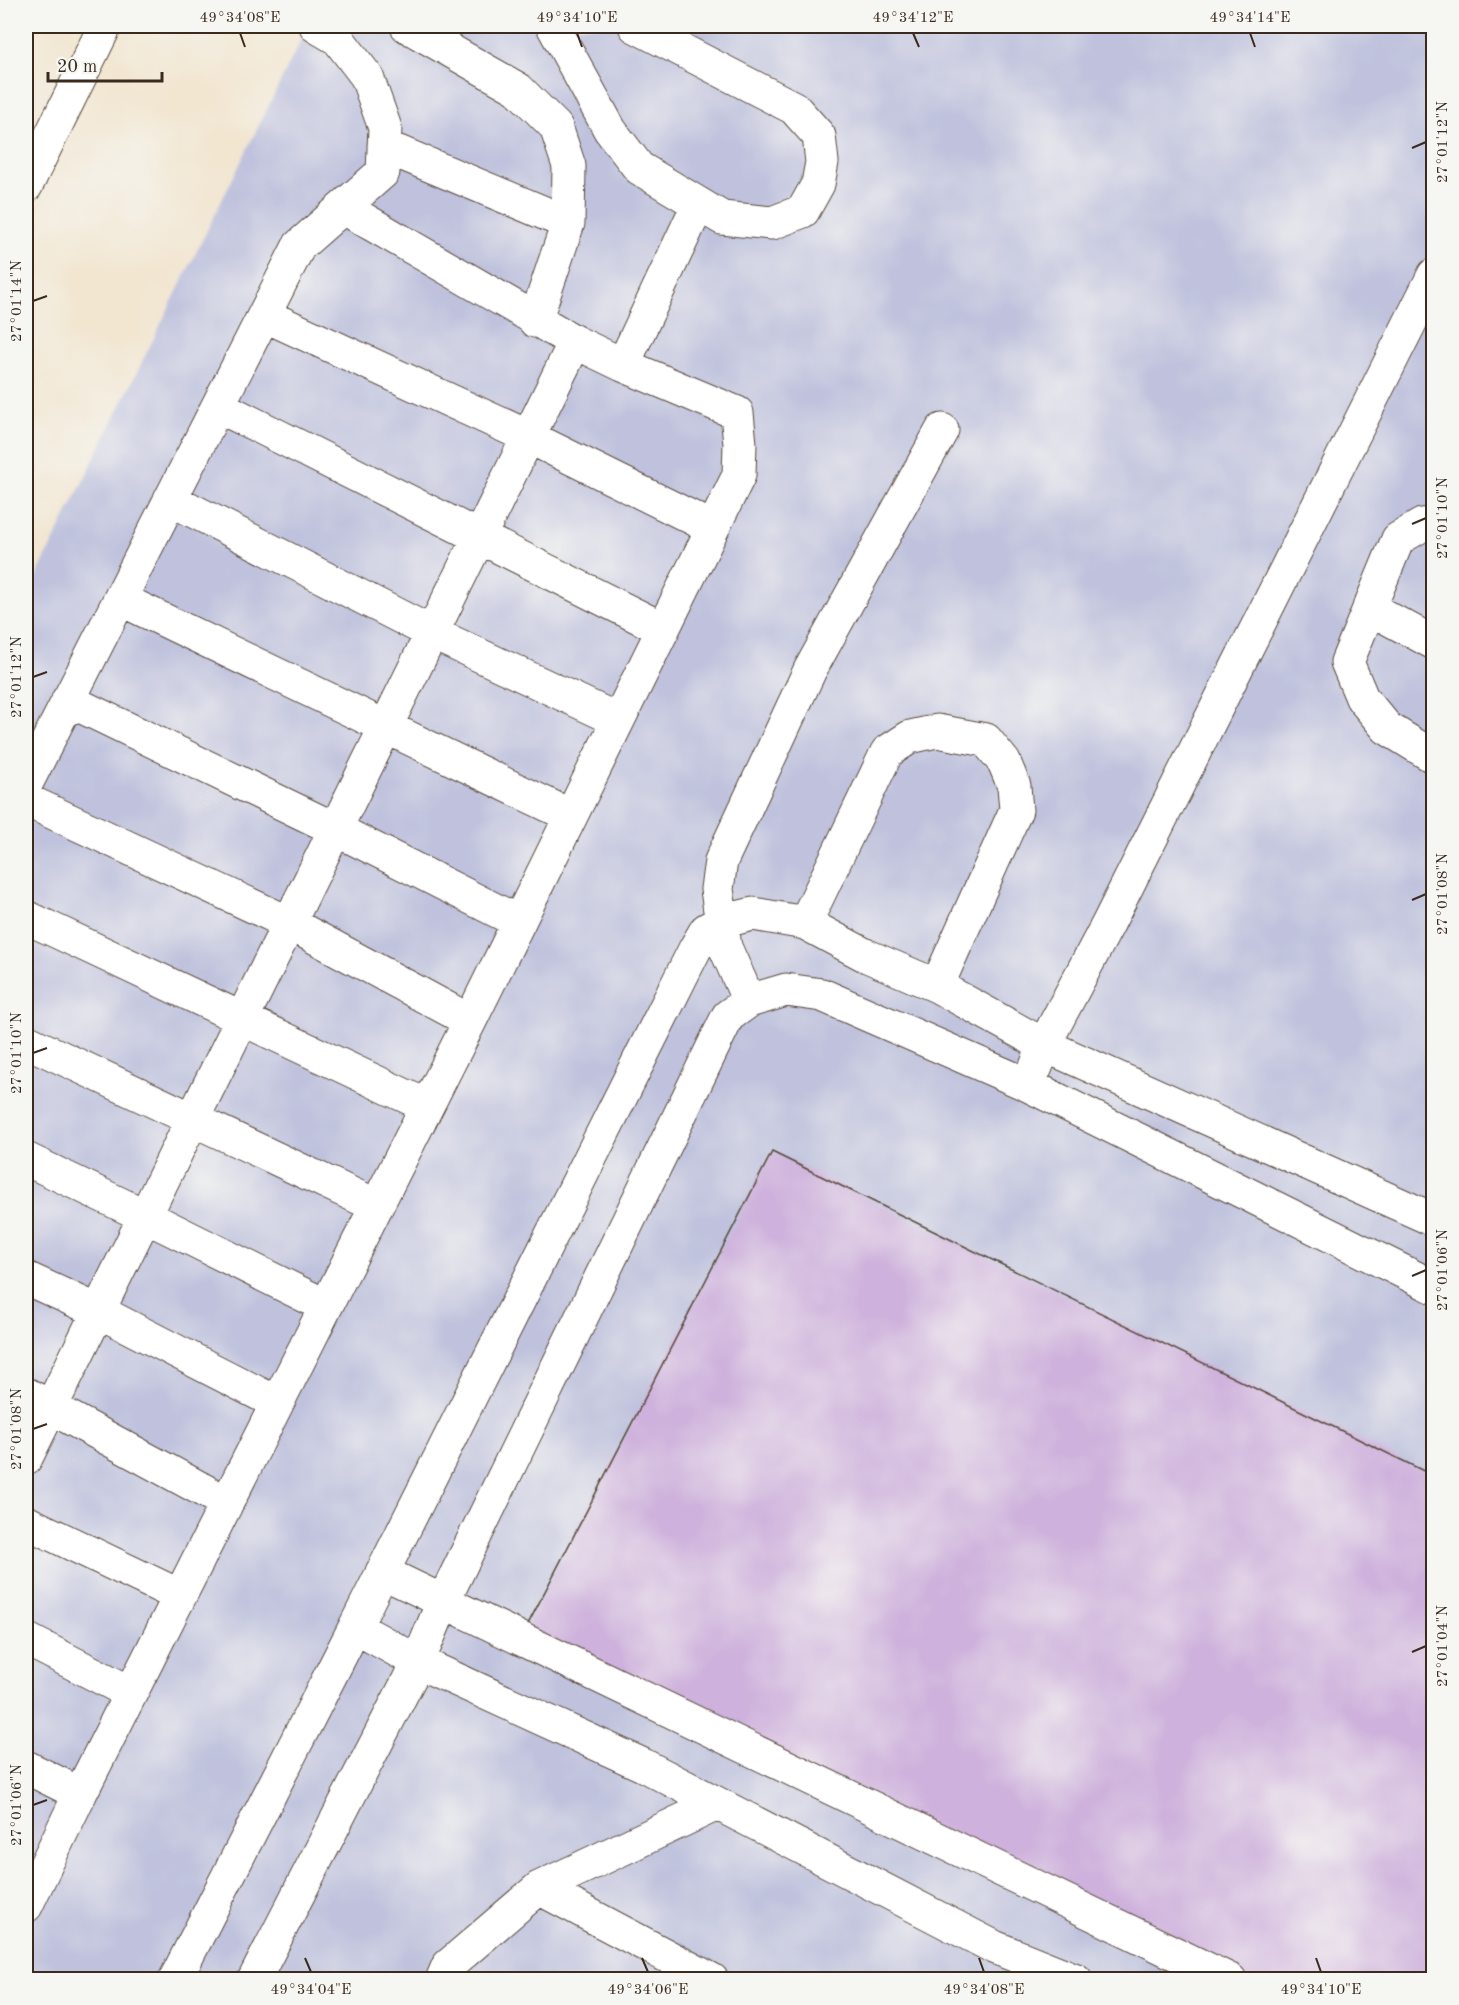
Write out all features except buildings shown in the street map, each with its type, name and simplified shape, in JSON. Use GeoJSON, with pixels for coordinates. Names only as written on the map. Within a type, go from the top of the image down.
{"type":"FeatureCollection","features":[{"type":"Feature","properties":{"kind":"main road"},"geometry":{"type":"LineString","coordinates":[[26,186],[105,26]]}},
{"type":"Feature","properties":{"kind":"main road"},"geometry":{"type":"LineString","coordinates":[[26,784],[299,246],[382,172],[385,128],[367,76],[338,39],[316,26]]}},
{"type":"Feature","properties":{"kind":"main road"},"geometry":{"type":"LineString","coordinates":[[407,26],[518,89],[556,127],[568,166],[568,223],[535,321]]}},
{"type":"Feature","properties":{"kind":"main road"},"geometry":{"type":"LineString","coordinates":[[553,26],[610,130],[639,168],[722,218],[772,223],[803,211],[818,184],[822,162],[819,136],[794,108],[635,26]]}},
{"type":"Feature","properties":{"kind":"main road"},"geometry":{"type":"LineString","coordinates":[[384,146],[568,223]]}},
{"type":"Feature","properties":{"kind":"main road"},"geometry":{"type":"LineString","coordinates":[[623,365],[698,205]]}},
{"type":"Feature","properties":{"kind":"main road"},"geometry":{"type":"LineString","coordinates":[[26,1906],[80,1794],[470,1021],[739,475],[740,444],[737,413],[575,342],[535,321],[344,208]]}},
{"type":"Feature","properties":{"kind":"main road"},"geometry":{"type":"LineString","coordinates":[[1028,1086],[1044,1046],[1108,924],[1434,275]]}},
{"type":"Feature","properties":{"kind":"main road"},"geometry":{"type":"LineString","coordinates":[[264,315],[529,438],[713,528]]}},
{"type":"Feature","properties":{"kind":"main road"},"geometry":{"type":"LineString","coordinates":[[26,1458],[38,1400],[98,1311],[575,342]]}},
{"type":"Feature","properties":{"kind":"main road"},"geometry":{"type":"LineString","coordinates":[[218,406],[663,629]]}},
{"type":"Feature","properties":{"kind":"main road"},"geometry":{"type":"LineString","coordinates":[[749,1001],[725,947],[720,922],[717,889],[722,861],[810,670],[942,430]]}},
{"type":"Feature","properties":{"kind":"main road"},"geometry":{"type":"LineString","coordinates":[[170,499],[432,633],[618,720]]}},
{"type":"Feature","properties":{"kind":"main road"},"geometry":{"type":"LineString","coordinates":[[1434,524],[1422,525],[1398,539],[1347,662],[1362,698],[1387,728],[1434,757]]}},
{"type":"Feature","properties":{"kind":"main road"},"geometry":{"type":"LineString","coordinates":[[120,599],[571,816]]}},
{"type":"Feature","properties":{"kind":"main road"},"geometry":{"type":"LineString","coordinates":[[1369,608],[1434,643]]}},
{"type":"Feature","properties":{"kind":"main road"},"geometry":{"type":"LineString","coordinates":[[68,700],[335,829],[519,922]]}},
{"type":"Feature","properties":{"kind":"main road"},"geometry":{"type":"LineString","coordinates":[[806,923],[887,752],[910,737],[938,730],[986,740],[1008,770],[1014,786],[1016,810],[937,986]]}},
{"type":"Feature","properties":{"kind":"main road"},"geometry":{"type":"LineString","coordinates":[[26,800],[289,923],[470,1021]]}},
{"type":"Feature","properties":{"kind":"main road"},"geometry":{"type":"LineString","coordinates":[[175,1980],[706,930],[720,922],[753,914],[806,923],[865,955],[937,986],[1044,1046],[1434,1220]]}},
{"type":"Feature","properties":{"kind":"main road"},"geometry":{"type":"LineString","coordinates":[[26,917],[427,1106]]}},
{"type":"Feature","properties":{"kind":"main road"},"geometry":{"type":"LineString","coordinates":[[254,1980],[418,1662],[443,1602],[728,1016],[749,1001],[786,990],[822,995],[1028,1086],[1434,1287]]}},
{"type":"Feature","properties":{"kind":"main road"},"geometry":{"type":"LineString","coordinates":[[26,1041],[377,1206]]}},
{"type":"Feature","properties":{"kind":"main road"},"geometry":{"type":"LineString","coordinates":[[26,1159],[145,1215],[326,1306]]}},
{"type":"Feature","properties":{"kind":"main road"},"geometry":{"type":"LineString","coordinates":[[26,1278],[98,1311],[277,1403]]}},
{"type":"Feature","properties":{"kind":"main road"},"geometry":{"type":"LineString","coordinates":[[38,1400],[227,1503]]}},
{"type":"Feature","properties":{"kind":"main road"},"geometry":{"type":"LineString","coordinates":[[26,1522],[180,1596]]}},
{"type":"Feature","properties":{"kind":"main road"},"geometry":{"type":"LineString","coordinates":[[382,1572],[1230,1980]]}},
{"type":"Feature","properties":{"kind":"main road"},"geometry":{"type":"LineString","coordinates":[[355,1627],[418,1662],[643,1766],[994,1947],[1076,1980]]}},
{"type":"Feature","properties":{"kind":"main road"},"geometry":{"type":"LineString","coordinates":[[26,1639],[131,1693]]}},
{"type":"Feature","properties":{"kind":"main road"},"geometry":{"type":"LineString","coordinates":[[26,1767],[80,1794]]}},
{"type":"Feature","properties":{"kind":"main road"},"geometry":{"type":"LineString","coordinates":[[442,1980],[448,1966],[539,1888],[717,1804]]}},
{"type":"Feature","properties":{"kind":"main road"},"geometry":{"type":"LineString","coordinates":[[539,1888],[712,1980]]}},
{"type":"Feature","properties":{"kind":"shaded area"},"geometry":{"type":"Polygon","coordinates":[[[308,26],[1433,26],[1433,1979],[26,1979],[26,597],[308,26]]]}}]}
